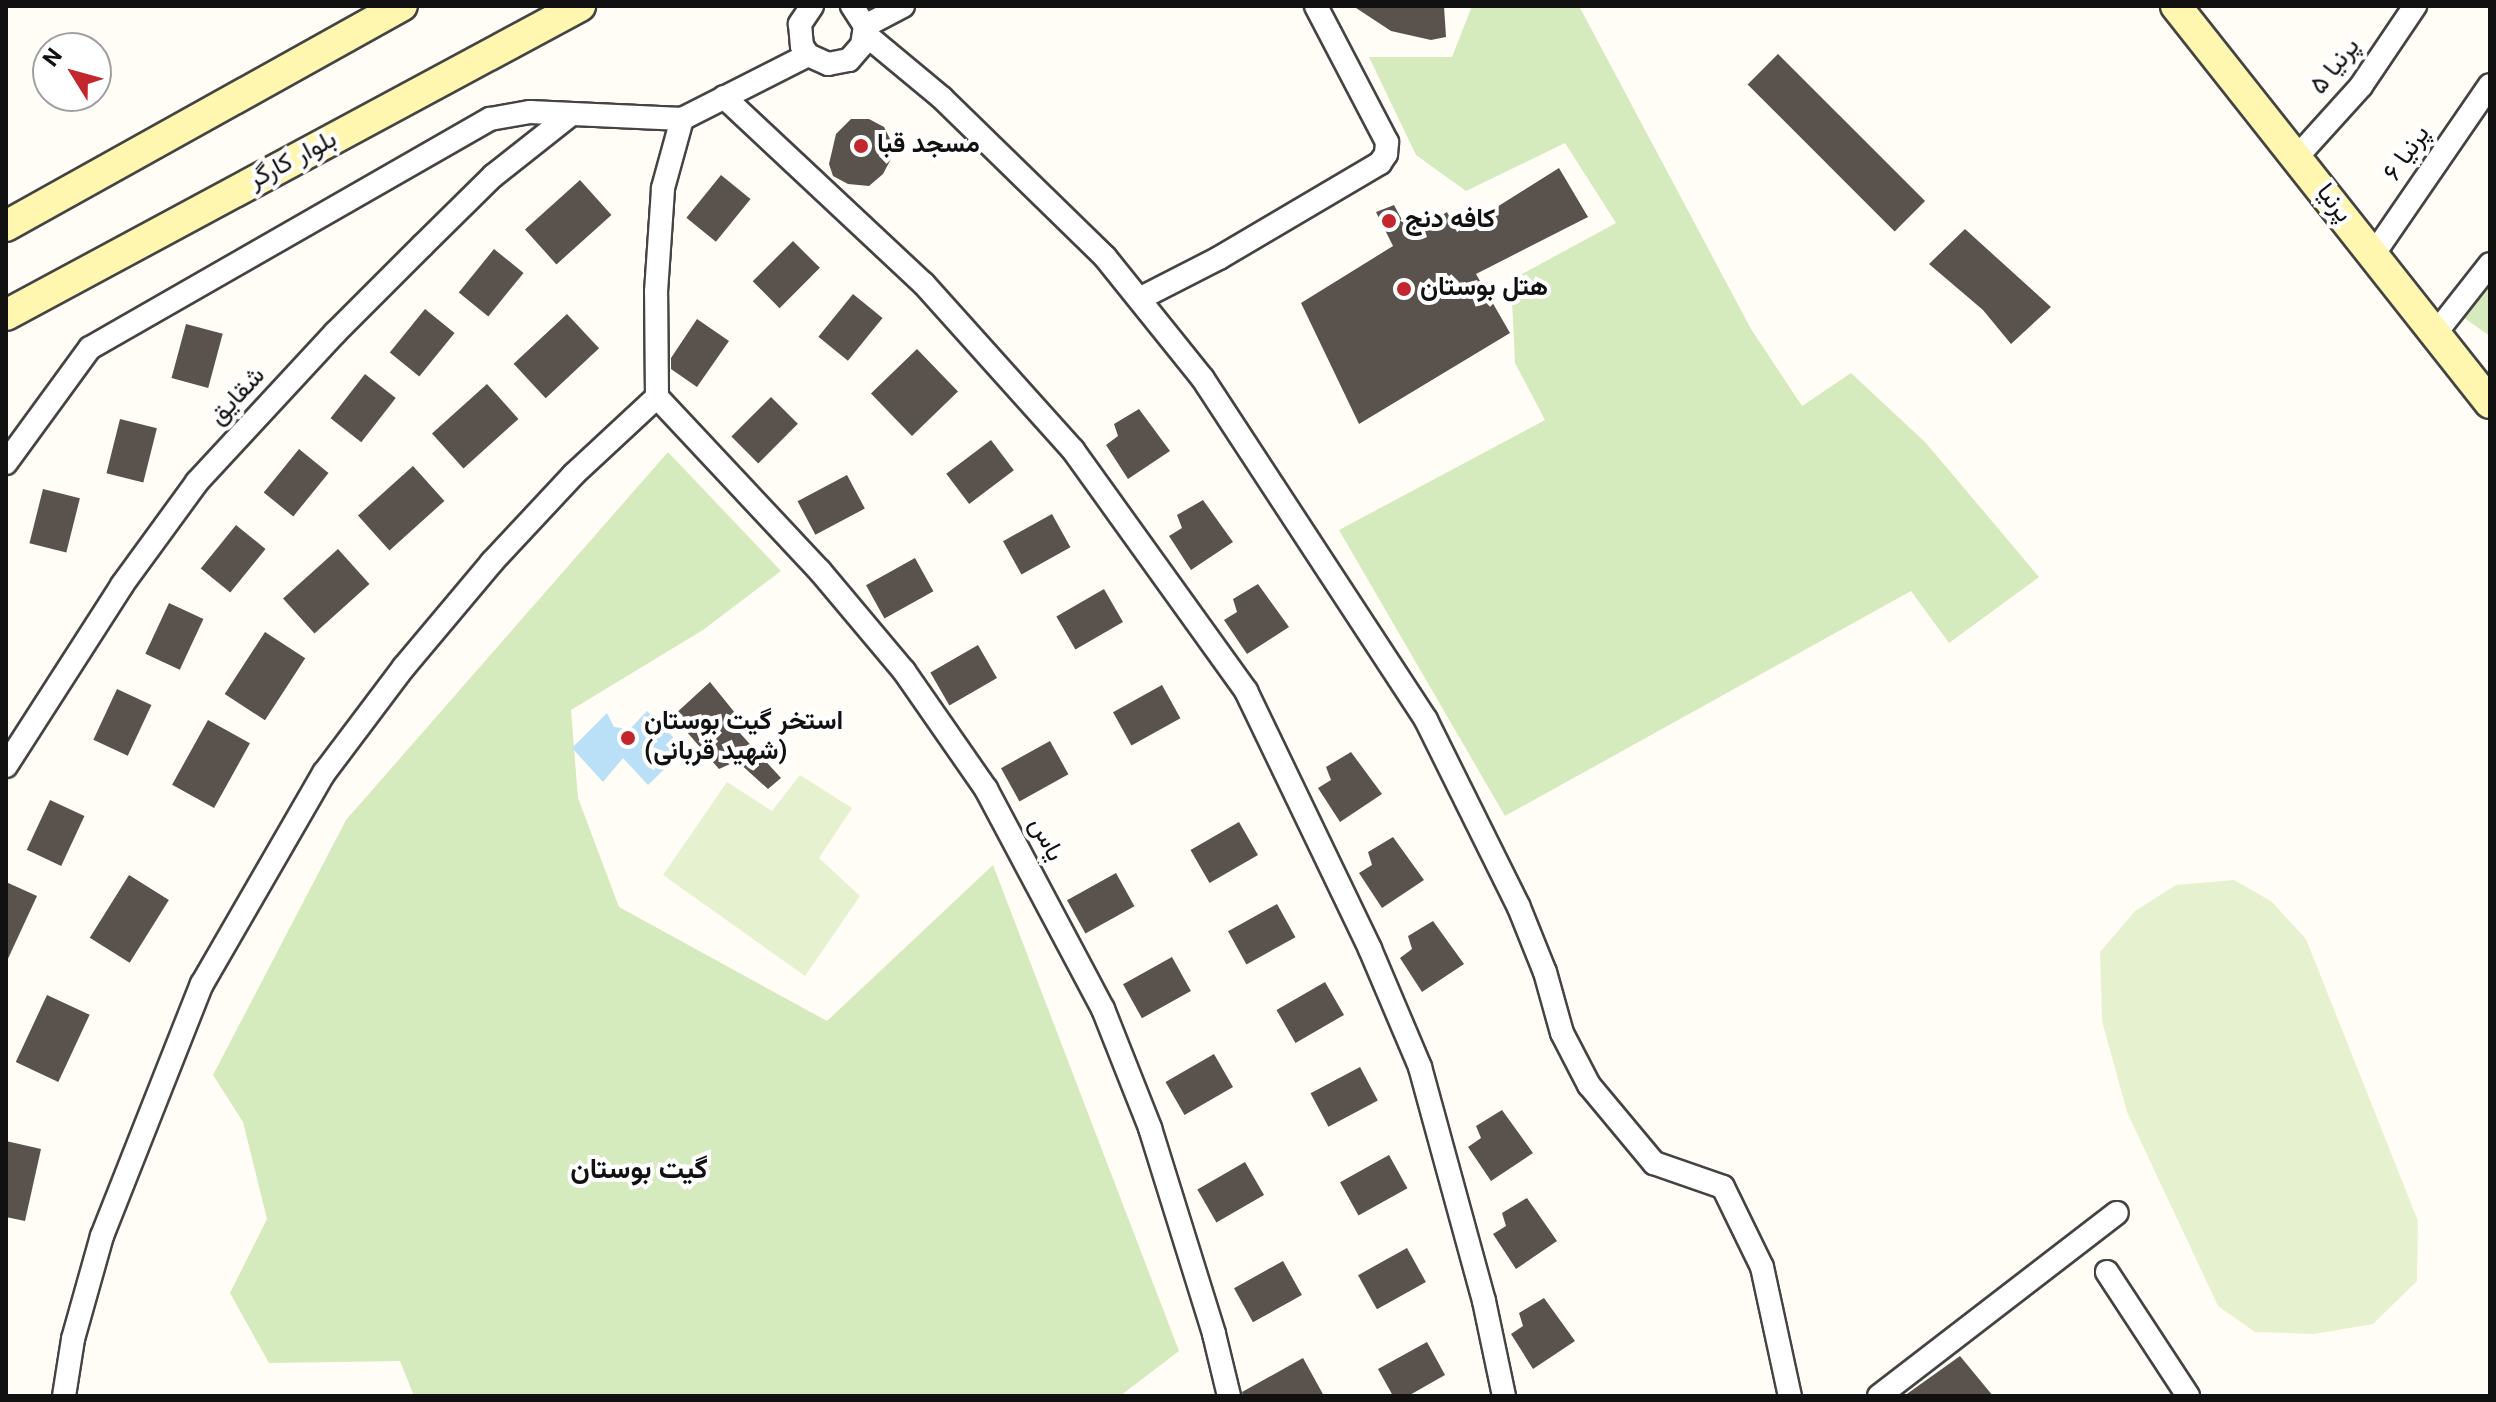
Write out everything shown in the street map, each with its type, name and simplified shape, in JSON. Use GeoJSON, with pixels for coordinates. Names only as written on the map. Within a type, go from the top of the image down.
{"type":"FeatureCollection","features":[{"type":"Feature","properties":{"kind":"main road"},"geometry":{"type":"LineString","coordinates":[[6,226],[402,6]]}},
{"type":"Feature","properties":{"kind":"main road","name":"بلوار کارگر"},"geometry":{"type":"LineString","coordinates":[[6,315],[580,6]]}},
{"type":"Feature","properties":{"kind":"main road","name":"پرنیا"},"geometry":{"type":"LineString","coordinates":[[2177,7],[2488,398]]}},
{"type":"Feature","properties":{"kind":"street"},"geometry":{"type":"LineString","coordinates":[[853,6],[865,30],[942,98],[1105,257],[1203,379],[1426,720],[1518,905],[1545,972],[1562,1033],[1589,1085],[1654,1163],[1723,1187],[1762,1267],[1790,1396]]}},
{"type":"Feature","properties":{"kind":"street"},"geometry":{"type":"LineString","coordinates":[[801,12],[802,46],[808,55],[817,61],[839,64],[857,53],[865,30],[903,6]]}},
{"type":"Feature","properties":{"kind":"street"},"geometry":{"type":"LineString","coordinates":[[1139,299],[1233,250],[1380,163],[1386,154],[1387,142],[1316,6]]}},
{"type":"Feature","properties":{"kind":"street","name":"پرنیا ۵"},"geometry":{"type":"LineString","coordinates":[[2296,158],[2361,86],[2415,6]]}},
{"type":"Feature","properties":{"kind":"street"},"geometry":{"type":"LineString","coordinates":[[6,463],[90,348],[130,322],[490,119],[530,112],[682,119],[808,55]]}},
{"type":"Feature","properties":{"kind":"street","name":"پرنیا ۶"},"geometry":{"type":"LineString","coordinates":[[2373,255],[2490,85]]}},
{"type":"Feature","properties":{"kind":"street"},"geometry":{"type":"LineString","coordinates":[[724,97],[924,284],[1073,450],[1246,691],[1370,949],[1420,1067],[1472,1255],[1504,1396]]}},
{"type":"Feature","properties":{"kind":"street","name":"شقایق"},"geometry":{"type":"LineString","coordinates":[[6,766],[122,585],[197,482],[335,333],[432,236],[493,176],[569,116]]}},
{"type":"Feature","properties":{"kind":"street"},"geometry":{"type":"LineString","coordinates":[[64,1396],[73,1339],[102,1236],[202,984],[324,773],[404,667],[492,562],[573,475],[657,397],[656,292],[663,188],[682,119]]}},
{"type":"Feature","properties":{"kind":"street"},"geometry":{"type":"LineString","coordinates":[[2435,334],[2490,264]]}},
{"type":"Feature","properties":{"kind":"street","name":"یاس"},"geometry":{"type":"LineString","coordinates":[[657,397],[829,582],[904,671],[986,789],[1103,1009],[1150,1128],[1214,1334],[1229,1396]]}},
{"type":"Feature","properties":{"kind":"street"},"geometry":{"type":"LineString","coordinates":[[1879,1396],[2117,1213]]}},
{"type":"Feature","properties":{"kind":"street"},"geometry":{"type":"LineString","coordinates":[[2107,1272],[2188,1396]]}},
{"type":"Feature","properties":{"kind":"green space"},"geometry":{"type":"Polygon","coordinates":[[[1472,6],[1579,6],[1751,329],[1802,406],[1851,373],[1926,443],[2039,577],[1949,643],[1911,591],[1505,816],[1339,530],[1545,420],[1515,363],[1511,280],[1616,223],[1565,143],[1466,191],[1416,155],[1369,57],[1452,57],[1472,6]]]}},
{"type":"Feature","properties":{"kind":"green space"},"geometry":{"type":"Polygon","coordinates":[[[2490,266],[2490,336],[2454,311],[2490,266]]]}},
{"type":"Feature","properties":{"kind":"green space"},"geometry":{"type":"Polygon","coordinates":[[[668,452],[781,571],[703,630],[571,710],[578,798],[619,907],[827,1021],[993,865],[1179,1351],[1120,1396],[414,1396],[400,1361],[269,1363],[230,1293],[267,1219],[243,1122],[213,1075],[346,820],[668,452]]]}},
{"type":"Feature","properties":{"kind":"green space"},"geometry":{"type":"Polygon","coordinates":[[[800,775],[852,808],[819,858],[860,896],[805,976],[663,875],[727,782],[772,811],[800,775]]]}},
{"type":"Feature","properties":{"kind":"green space"},"geometry":{"type":"Polygon","coordinates":[[[2234,880],[2271,901],[2306,939],[2418,1221],[2417,1281],[2373,1324],[2314,1334],[2255,1332],[2218,1306],[2127,1112],[2102,1021],[2100,952],[2135,911],[2176,885],[2234,880]]]}},
{"type":"Feature","properties":{"kind":"water","name":"استخر گیت بوستان (شهید قربانی)"},"geometry":{"type":"Polygon","coordinates":[[[647,711],[685,749],[648,785],[623,758],[603,782],[572,748],[607,713],[614,727],[630,729],[647,711]]]}},
{"type":"Feature","properties":{"kind":"building"},"geometry":{"type":"Polygon","coordinates":[[[1353,6],[1444,6],[1446,37],[1431,40],[1391,31],[1353,6]]]}},
{"type":"Feature","properties":{"kind":"building"},"geometry":{"type":"Polygon","coordinates":[[[1778,54],[1925,201],[1895,231],[1748,84],[1778,54]]]}},
{"type":"Feature","properties":{"kind":"building","name":"مسجد قبا"},"geometry":{"type":"Polygon","coordinates":[[[851,119],[869,119],[884,127],[890,139],[892,157],[883,174],[869,186],[848,184],[833,176],[829,164],[836,134],[851,119]]]}},
{"type":"Feature","properties":{"kind":"building","name":"هتل بوستان"},"geometry":{"type":"Polygon","coordinates":[[[1559,168],[1588,217],[1476,274],[1510,333],[1359,424],[1301,303],[1393,246],[1376,212],[1394,205],[1410,235],[1447,212],[1457,232],[1559,168]]]}},
{"type":"Feature","properties":{"kind":"building"},"geometry":{"type":"Polygon","coordinates":[[[721,175],[751,199],[716,242],[686,218],[721,175]]]}},
{"type":"Feature","properties":{"kind":"building"},"geometry":{"type":"Polygon","coordinates":[[[580,180],[611,215],[556,264],[525,230],[580,180]]]}},
{"type":"Feature","properties":{"kind":"building"},"geometry":{"type":"Polygon","coordinates":[[[1965,229],[2051,307],[2011,344],[1983,310],[1929,264],[1965,229]]]}},
{"type":"Feature","properties":{"kind":"building"},"geometry":{"type":"Polygon","coordinates":[[[793,241],[820,268],[780,308],[753,281],[793,241]]]}},
{"type":"Feature","properties":{"kind":"building"},"geometry":{"type":"Polygon","coordinates":[[[494,249],[524,273],[488,316],[459,293],[494,249]]]}},
{"type":"Feature","properties":{"kind":"building"},"geometry":{"type":"Polygon","coordinates":[[[853,294],[883,318],[848,361],[818,337],[853,294]]]}},
{"type":"Feature","properties":{"kind":"building"},"geometry":{"type":"Polygon","coordinates":[[[425,309],[455,333],[419,376],[390,353],[425,309]]]}},
{"type":"Feature","properties":{"kind":"building"},"geometry":{"type":"Polygon","coordinates":[[[567,314],[599,348],[546,398],[514,364],[567,314]]]}},
{"type":"Feature","properties":{"kind":"building"},"geometry":{"type":"Polygon","coordinates":[[[697,319],[729,341],[697,387],[671,369],[671,358],[697,319]]]}},
{"type":"Feature","properties":{"kind":"building"},"geometry":{"type":"Polygon","coordinates":[[[186,324],[223,334],[208,388],[172,378],[186,324]]]}},
{"type":"Feature","properties":{"kind":"building"},"geometry":{"type":"Polygon","coordinates":[[[917,349],[958,391],[912,436],[871,393],[917,349]]]}},
{"type":"Feature","properties":{"kind":"building"},"geometry":{"type":"Polygon","coordinates":[[[365,374],[396,398],[361,442],[331,418],[365,374]]]}},
{"type":"Feature","properties":{"kind":"building"},"geometry":{"type":"Polygon","coordinates":[[[487,384],[518,419],[463,468],[432,434],[487,384]]]}},
{"type":"Feature","properties":{"kind":"building"},"geometry":{"type":"Polygon","coordinates":[[[771,397],[798,424],[758,463],[731,437],[771,397]]]}},
{"type":"Feature","properties":{"kind":"building"},"geometry":{"type":"Polygon","coordinates":[[[1139,409],[1170,451],[1128,479],[1106,445],[1118,436],[1114,424],[1139,409]]]}},
{"type":"Feature","properties":{"kind":"building"},"geometry":{"type":"Polygon","coordinates":[[[120,419],[157,428],[143,483],[106,473],[120,419]]]}},
{"type":"Feature","properties":{"kind":"building"},"geometry":{"type":"Polygon","coordinates":[[[991,440],[1014,470],[969,504],[946,474],[991,440]]]}},
{"type":"Feature","properties":{"kind":"building"},"geometry":{"type":"Polygon","coordinates":[[[299,449],[329,473],[293,516],[264,493],[299,449]]]}},
{"type":"Feature","properties":{"kind":"building"},"geometry":{"type":"Polygon","coordinates":[[[413,466],[444,501],[389,550],[358,516],[413,466]]]}},
{"type":"Feature","properties":{"kind":"building"},"geometry":{"type":"Polygon","coordinates":[[[847,475],[865,509],[815,535],[798,501],[847,475]]]}},
{"type":"Feature","properties":{"kind":"building"},"geometry":{"type":"Polygon","coordinates":[[[43,489],[80,498],[66,553],[29,543],[43,489]]]}},
{"type":"Feature","properties":{"kind":"building"},"geometry":{"type":"Polygon","coordinates":[[[1203,500],[1233,542],[1191,570],[1169,536],[1182,528],[1177,515],[1203,500]]]}},
{"type":"Feature","properties":{"kind":"building"},"geometry":{"type":"Polygon","coordinates":[[[1052,514],[1070,547],[1021,574],[1003,541],[1052,514]]]}},
{"type":"Feature","properties":{"kind":"building"},"geometry":{"type":"Polygon","coordinates":[[[236,525],[266,549],[230,592],[201,569],[236,525]]]}},
{"type":"Feature","properties":{"kind":"building"},"geometry":{"type":"Polygon","coordinates":[[[338,549],[369,584],[314,633],[283,599],[338,549]]]}},
{"type":"Feature","properties":{"kind":"building"},"geometry":{"type":"Polygon","coordinates":[[[915,558],[933,591],[884,618],[866,585],[915,558]]]}},
{"type":"Feature","properties":{"kind":"building"},"geometry":{"type":"Polygon","coordinates":[[[1258,584],[1289,627],[1247,654],[1224,620],[1237,612],[1233,599],[1258,584]]]}},
{"type":"Feature","properties":{"kind":"building"},"geometry":{"type":"Polygon","coordinates":[[[1104,589],[1123,622],[1075,649],[1056,616],[1104,589]]]}},
{"type":"Feature","properties":{"kind":"building"},"geometry":{"type":"Polygon","coordinates":[[[169,603],[203,619],[180,670],[145,654],[169,603]]]}},
{"type":"Feature","properties":{"kind":"building"},"geometry":{"type":"Polygon","coordinates":[[[265,632],[305,658],[265,720],[225,694],[265,632]]]}},
{"type":"Feature","properties":{"kind":"building"},"geometry":{"type":"Polygon","coordinates":[[[978,645],[997,678],[949,705],[930,672],[978,645]]]}},
{"type":"Feature","properties":{"kind":"building"},"geometry":{"type":"Polygon","coordinates":[[[710,682],[744,724],[738,731],[781,778],[768,789],[737,761],[719,769],[673,716],[710,682]]]}},
{"type":"Feature","properties":{"kind":"building"},"geometry":{"type":"Polygon","coordinates":[[[1162,685],[1180,718],[1131,745],[1113,712],[1162,685]]]}},
{"type":"Feature","properties":{"kind":"building"},"geometry":{"type":"Polygon","coordinates":[[[117,689],[151,705],[128,756],[93,740],[117,689]]]}},
{"type":"Feature","properties":{"kind":"building"},"geometry":{"type":"Polygon","coordinates":[[[208,720],[250,743],[214,808],[172,785],[208,720]]]}},
{"type":"Feature","properties":{"kind":"building"},"geometry":{"type":"Polygon","coordinates":[[[1050,741],[1068,774],[1019,801],[1001,768],[1050,741]]]}},
{"type":"Feature","properties":{"kind":"building"},"geometry":{"type":"Polygon","coordinates":[[[1351,752],[1382,794],[1340,822],[1318,788],[1331,780],[1326,767],[1351,752]]]}},
{"type":"Feature","properties":{"kind":"building"},"geometry":{"type":"Polygon","coordinates":[[[50,800],[84,816],[61,866],[27,850],[50,800]]]}},
{"type":"Feature","properties":{"kind":"building"},"geometry":{"type":"Polygon","coordinates":[[[1239,822],[1258,855],[1210,883],[1191,850],[1239,822]]]}},
{"type":"Feature","properties":{"kind":"building"},"geometry":{"type":"Polygon","coordinates":[[[1393,837],[1424,880],[1382,908],[1359,873],[1372,865],[1368,852],[1393,837]]]}},
{"type":"Feature","properties":{"kind":"building"},"geometry":{"type":"Polygon","coordinates":[[[1116,873],[1134,906],[1085,933],[1067,900],[1116,873]]]}},
{"type":"Feature","properties":{"kind":"building"},"geometry":{"type":"Polygon","coordinates":[[[129,875],[169,900],[130,963],[90,938],[129,875]]]}},
{"type":"Feature","properties":{"kind":"building"},"geometry":{"type":"Polygon","coordinates":[[[6,882],[37,896],[6,963],[6,882]]]}},
{"type":"Feature","properties":{"kind":"building"},"geometry":{"type":"Polygon","coordinates":[[[1277,904],[1295,937],[1246,964],[1228,931],[1277,904]]]}},
{"type":"Feature","properties":{"kind":"building"},"geometry":{"type":"Polygon","coordinates":[[[1433,921],[1464,964],[1422,992],[1400,958],[1412,949],[1408,936],[1433,921]]]}},
{"type":"Feature","properties":{"kind":"building"},"geometry":{"type":"Polygon","coordinates":[[[1172,957],[1191,991],[1142,1018],[1123,984],[1172,957]]]}},
{"type":"Feature","properties":{"kind":"building"},"geometry":{"type":"Polygon","coordinates":[[[1325,982],[1344,1015],[1296,1043],[1277,1010],[1325,982]]]}},
{"type":"Feature","properties":{"kind":"building"},"geometry":{"type":"Polygon","coordinates":[[[47,995],[90,1015],[58,1082],[16,1062],[47,995]]]}},
{"type":"Feature","properties":{"kind":"building"},"geometry":{"type":"Polygon","coordinates":[[[1214,1054],[1233,1087],[1185,1115],[1166,1082],[1214,1054]]]}},
{"type":"Feature","properties":{"kind":"building"},"geometry":{"type":"Polygon","coordinates":[[[1360,1067],[1378,1101],[1328,1127],[1311,1093],[1360,1067]]]}},
{"type":"Feature","properties":{"kind":"building"},"geometry":{"type":"Polygon","coordinates":[[[1502,1110],[1533,1153],[1491,1181],[1468,1147],[1481,1138],[1476,1126],[1502,1110]]]}},
{"type":"Feature","properties":{"kind":"building"},"geometry":{"type":"Polygon","coordinates":[[[6,1141],[41,1149],[25,1221],[6,1217],[6,1141]]]}},
{"type":"Feature","properties":{"kind":"building"},"geometry":{"type":"Polygon","coordinates":[[[1389,1155],[1407,1188],[1358,1215],[1340,1182],[1389,1155]]]}},
{"type":"Feature","properties":{"kind":"building"},"geometry":{"type":"Polygon","coordinates":[[[1245,1162],[1264,1195],[1216,1222],[1197,1190],[1245,1162]]]}},
{"type":"Feature","properties":{"kind":"building"},"geometry":{"type":"Polygon","coordinates":[[[1527,1198],[1557,1241],[1516,1269],[1493,1234],[1506,1226],[1502,1213],[1527,1198]]]}},
{"type":"Feature","properties":{"kind":"building"},"geometry":{"type":"Polygon","coordinates":[[[1407,1248],[1426,1282],[1377,1309],[1358,1275],[1407,1248]]]}},
{"type":"Feature","properties":{"kind":"building"},"geometry":{"type":"Polygon","coordinates":[[[1283,1261],[1302,1295],[1253,1322],[1234,1288],[1283,1261]]]}},
{"type":"Feature","properties":{"kind":"building"},"geometry":{"type":"Polygon","coordinates":[[[1544,1298],[1575,1341],[1533,1369],[1511,1334],[1523,1326],[1519,1313],[1544,1298]]]}},
{"type":"Feature","properties":{"kind":"building"},"geometry":{"type":"Polygon","coordinates":[[[1427,1342],[1445,1375],[1408,1396],[1393,1396],[1378,1369],[1427,1342]]]}},
{"type":"Feature","properties":{"kind":"building"},"geometry":{"type":"Polygon","coordinates":[[[1960,1356],[1993,1396],[1904,1396],[1960,1356]]]}},
{"type":"Feature","properties":{"kind":"building"},"geometry":{"type":"Polygon","coordinates":[[[1303,1358],[1324,1396],[1243,1396],[1242,1392],[1303,1358]]]}},
{"type":"Feature","properties":{"kind":"place","name":"مسجد قبا"},"geometry":{"type":"Point","coordinates":[861,146]}},
{"type":"Feature","properties":{"kind":"place","name":"کافه دنج"},"geometry":{"type":"Point","coordinates":[1389,221]}},
{"type":"Feature","properties":{"kind":"place","name":"هتل بوستان"},"geometry":{"type":"Point","coordinates":[1404,289]}},
{"type":"Feature","properties":{"kind":"place","name":"استخر گیت بوستان (شهید قربانی)"},"geometry":{"type":"Point","coordinates":[628,738]}},
{"type":"Feature","properties":{"kind":"district","name":"گیت بوستان"},"geometry":{"type":"Point","coordinates":[639,1171]}}]}
